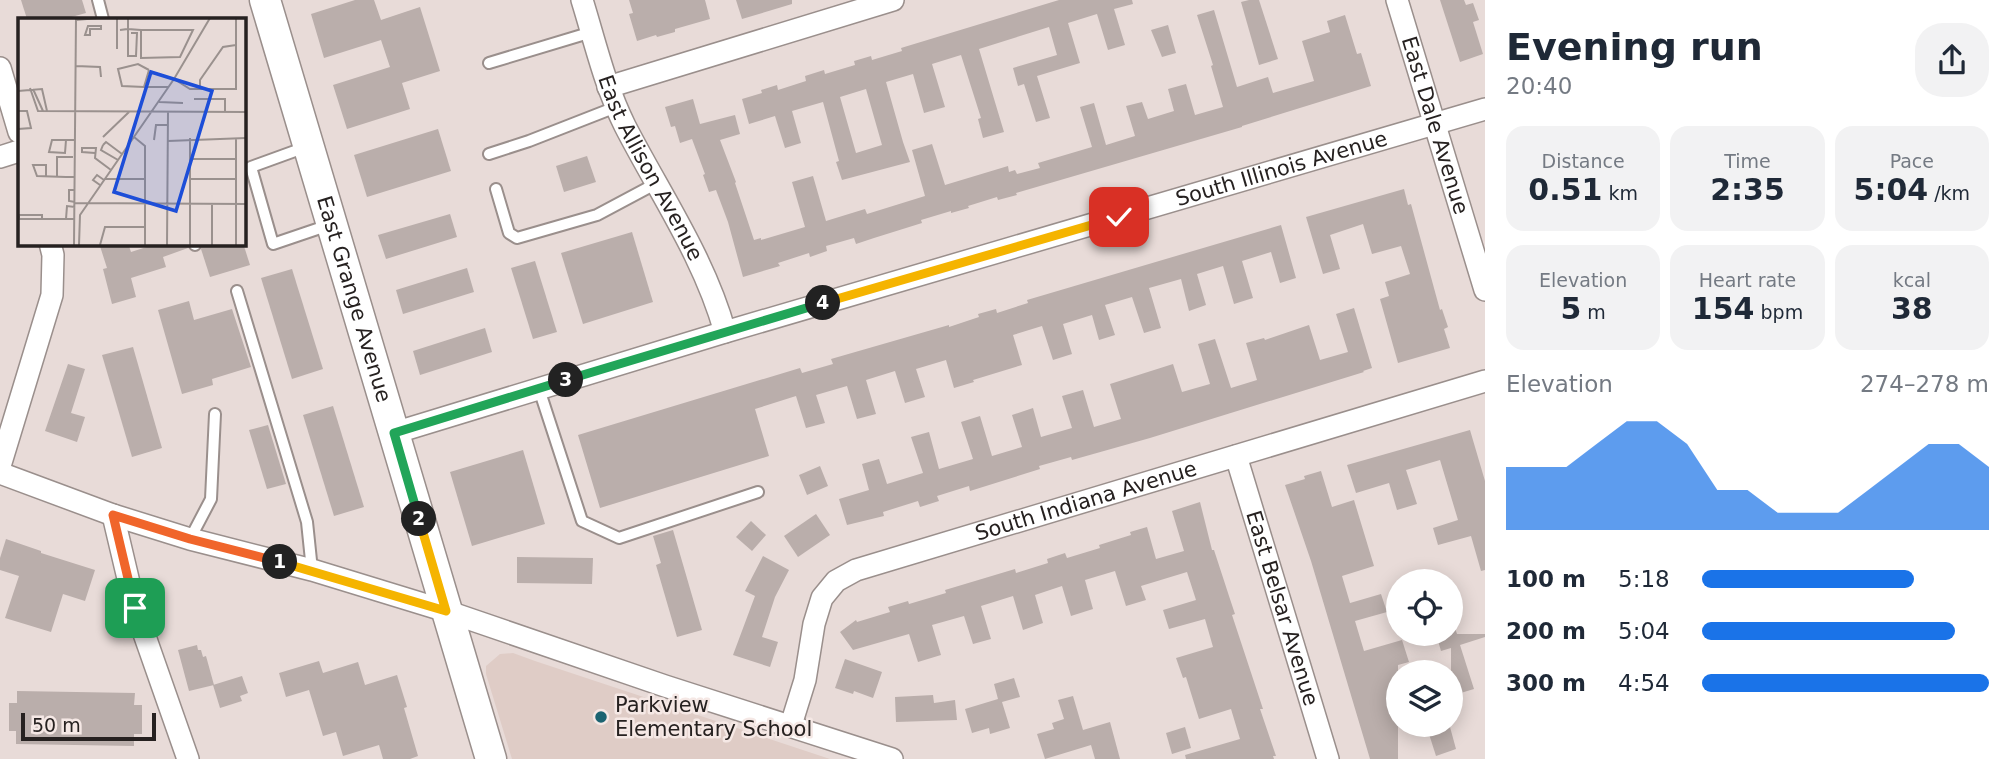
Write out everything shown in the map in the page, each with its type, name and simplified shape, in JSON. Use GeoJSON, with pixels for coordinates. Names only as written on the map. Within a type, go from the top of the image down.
{"type":"FeatureCollection","features":[{"type":"Feature","properties":{"kind":"street","name":"East Grange Avenue"},"geometry":{"type":"LineString","coordinates":[[265,0],[491,759]]}},
{"type":"Feature","properties":{"kind":"street","name":"East Allison Avenue"},"geometry":{"type":"LineString","coordinates":[[582,0],[608,87],[704,271],[725,331]]}},
{"type":"Feature","properties":{"kind":"street"},"geometry":{"type":"LineString","coordinates":[[608,87],[843,7],[893,0]]}},
{"type":"Feature","properties":{"kind":"street","name":"East Dale Avenue"},"geometry":{"type":"LineString","coordinates":[[1397,0],[1485,290]]}},
{"type":"Feature","properties":{"kind":"street"},"geometry":{"type":"LineString","coordinates":[[0,68],[18,129]]}},
{"type":"Feature","properties":{"kind":"street","name":"South Illinois Avenue"},"geometry":{"type":"LineString","coordinates":[[394,433],[725,331],[1485,109]]}},
{"type":"Feature","properties":{"kind":"street"},"geometry":{"type":"LineString","coordinates":[[0,157],[18,151]]}},
{"type":"Feature","properties":{"kind":"street"},"geometry":{"type":"LineString","coordinates":[[0,466],[52,295],[53,255],[50,245]]}},
{"type":"Feature","properties":{"kind":"street","name":"South Indiana Avenue"},"geometry":{"type":"LineString","coordinates":[[791,725],[805,680],[814,624],[822,598],[836,582],[856,570],[1485,382]]}},
{"type":"Feature","properties":{"kind":"street","name":"East Belsar Avenue"},"geometry":{"type":"LineString","coordinates":[[1236,456],[1328,759]]}},
{"type":"Feature","properties":{"kind":"street"},"geometry":{"type":"LineString","coordinates":[[0,473],[113,515],[190,539],[312,570],[446,611],[665,687],[892,759]]}},
{"type":"Feature","properties":{"kind":"street"},"geometry":{"type":"LineString","coordinates":[[113,515],[135,608],[188,759]]}},
{"type":"Feature","properties":{"kind":"lane"},"geometry":{"type":"LineString","coordinates":[[98,0],[103,18]]}},
{"type":"Feature","properties":{"kind":"lane"},"geometry":{"type":"LineString","coordinates":[[489,63],[592,32]]}},
{"type":"Feature","properties":{"kind":"lane"},"geometry":{"type":"LineString","coordinates":[[489,154],[617,107]]}},
{"type":"Feature","properties":{"kind":"lane"},"geometry":{"type":"LineString","coordinates":[[309,146],[247,166],[273,244],[332,224]]}},
{"type":"Feature","properties":{"kind":"lane"},"geometry":{"type":"LineString","coordinates":[[496,189],[509,233],[517,238],[597,215],[657,183]]}},
{"type":"Feature","properties":{"kind":"lane"},"geometry":{"type":"LineString","coordinates":[[237,291],[307,522],[312,570]]}},
{"type":"Feature","properties":{"kind":"lane"},"geometry":{"type":"LineString","coordinates":[[539,388],[582,521],[619,538],[758,492]]}},
{"type":"Feature","properties":{"kind":"lane"},"geometry":{"type":"LineString","coordinates":[[190,539],[211,499],[215,414]]}},
{"type":"Feature","properties":{"kind":"shaded area","name":"Parkview Elementary School"},"geometry":{"type":"Polygon","coordinates":[[[513,653],[830,759],[512,759],[486,674],[486,666],[500,654],[513,653]]]}},
{"type":"Feature","properties":{"kind":"building"},"geometry":{"type":"Polygon","coordinates":[[[21,0],[82,0],[86,13],[68,18],[27,18],[21,0]]]}},
{"type":"Feature","properties":{"kind":"building"},"geometry":{"type":"Polygon","coordinates":[[[355,0],[374,0],[381,20],[420,7],[440,71],[402,83],[410,109],[347,129],[333,85],[390,67],[381,40],[324,58],[311,14],[355,0]]]}},
{"type":"Feature","properties":{"kind":"building"},"geometry":{"type":"Polygon","coordinates":[[[629,0],[705,0],[710,19],[675,29],[675,32],[637,41],[629,14],[633,13],[629,0]]]}},
{"type":"Feature","properties":{"kind":"building"},"geometry":{"type":"Polygon","coordinates":[[[736,0],[792,0],[792,4],[742,19],[736,0]]]}},
{"type":"Feature","properties":{"kind":"building"},"geometry":{"type":"Polygon","coordinates":[[[1059,0],[1132,0],[1133,4],[1114,9],[1125,45],[1108,50],[1097,14],[1068,23],[1080,63],[1037,76],[1050,118],[1036,122],[1024,84],[1018,86],[1013,68],[1057,55],[1049,27],[979,49],[1004,132],[983,138],[978,119],[981,118],[961,55],[932,64],[945,107],[924,113],[913,74],[886,82],[910,162],[842,180],[823,102],[792,111],[801,143],[785,148],[775,116],[749,124],[742,99],[777,85],[778,90],[806,81],[805,76],[824,70],[825,74],[855,65],[854,61],[871,56],[872,60],[902,51],[901,48],[1059,0]],[[866,89],[840,97],[856,153],[882,145],[866,89]]]}},
{"type":"Feature","properties":{"kind":"building"},"geometry":{"type":"Polygon","coordinates":[[[1259,0],[1278,59],[1259,65],[1241,2],[1259,0]]]}},
{"type":"Feature","properties":{"kind":"building"},"geometry":{"type":"Polygon","coordinates":[[[1440,0],[1464,0],[1466,5],[1473,3],[1479,20],[1473,22],[1483,54],[1460,62],[1440,0]]]}},
{"type":"Feature","properties":{"kind":"building"},"geometry":{"type":"Polygon","coordinates":[[[1214,10],[1237,87],[1268,77],[1273,93],[1314,81],[1302,41],[1330,32],[1327,21],[1345,15],[1357,54],[1361,53],[1371,86],[1016,193],[1017,195],[998,200],[997,197],[968,206],[969,208],[921,220],[922,223],[856,244],[854,238],[826,246],[827,251],[810,257],[809,253],[778,263],[780,266],[743,277],[716,190],[709,192],[692,139],[680,143],[675,126],[671,127],[665,107],[693,99],[700,124],[735,115],[740,134],[720,140],[754,240],[761,240],[805,227],[792,182],[813,176],[826,221],[865,209],[867,214],[925,196],[912,150],[932,144],[945,185],[1008,166],[1009,172],[1015,170],[1017,174],[1040,168],[1038,163],[1092,147],[1080,107],[1094,103],[1106,145],[1135,136],[1126,106],[1142,102],[1148,119],[1174,111],[1168,89],[1186,84],[1195,115],[1223,107],[1197,15],[1214,10]]]}},
{"type":"Feature","properties":{"kind":"building"},"geometry":{"type":"Polygon","coordinates":[[[1168,25],[1176,53],[1162,57],[1151,30],[1168,25]]]}},
{"type":"Feature","properties":{"kind":"building"},"geometry":{"type":"Polygon","coordinates":[[[438,129],[451,171],[367,197],[354,155],[438,129]]]}},
{"type":"Feature","properties":{"kind":"building"},"geometry":{"type":"Polygon","coordinates":[[[587,156],[596,182],[564,192],[556,166],[587,156]]]}},
{"type":"Feature","properties":{"kind":"building"},"geometry":{"type":"Polygon","coordinates":[[[1404,189],[1408,205],[1411,204],[1440,310],[1442,309],[1448,327],[1444,329],[1450,348],[1398,363],[1380,299],[1389,296],[1385,282],[1410,274],[1401,246],[1372,254],[1363,224],[1330,235],[1340,269],[1323,274],[1306,217],[1404,189]]]}},
{"type":"Feature","properties":{"kind":"building"},"geometry":{"type":"Polygon","coordinates":[[[450,214],[457,237],[386,259],[378,235],[450,214]]]}},
{"type":"Feature","properties":{"kind":"building"},"geometry":{"type":"Polygon","coordinates":[[[1281,225],[1296,278],[1280,283],[1271,252],[1242,261],[1253,298],[1234,304],[1223,266],[1197,274],[1206,305],[1189,311],[1181,279],[1149,288],[1161,328],[1144,333],[1132,297],[1105,305],[1115,335],[1099,340],[1092,315],[1063,324],[1072,354],[1053,360],[1042,326],[1013,335],[1022,365],[973,380],[974,382],[954,388],[946,360],[916,369],[925,397],[905,403],[895,371],[866,380],[876,414],[857,419],[847,386],[816,395],[825,423],[806,428],[796,396],[755,409],[769,456],[600,508],[578,435],[800,368],[802,373],[833,364],[831,359],[949,327],[996,309],[997,313],[1028,303],[1027,300],[1281,225]]]}},
{"type":"Feature","properties":{"kind":"building"},"geometry":{"type":"Polygon","coordinates":[[[632,232],[653,302],[583,324],[561,253],[632,232]]]}},
{"type":"Feature","properties":{"kind":"building"},"geometry":{"type":"Polygon","coordinates":[[[100,245],[129,245],[131,252],[153,245],[187,245],[188,248],[163,257],[166,267],[131,278],[136,297],[112,304],[103,269],[107,268],[100,245]]]}},
{"type":"Feature","properties":{"kind":"building"},"geometry":{"type":"Polygon","coordinates":[[[202,245],[244,245],[250,265],[210,277],[201,249],[202,245]]]}},
{"type":"Feature","properties":{"kind":"building"},"geometry":{"type":"Polygon","coordinates":[[[535,261],[557,332],[533,339],[511,268],[535,261]]]}},
{"type":"Feature","properties":{"kind":"building"},"geometry":{"type":"Polygon","coordinates":[[[467,268],[474,292],[403,314],[396,290],[467,268]]]}},
{"type":"Feature","properties":{"kind":"building"},"geometry":{"type":"Polygon","coordinates":[[[292,269],[323,369],[292,379],[261,278],[292,269]]]}},
{"type":"Feature","properties":{"kind":"building"},"geometry":{"type":"Polygon","coordinates":[[[189,301],[194,320],[232,309],[251,367],[212,379],[213,385],[182,394],[158,310],[189,301]]]}},
{"type":"Feature","properties":{"kind":"building"},"geometry":{"type":"Polygon","coordinates":[[[1354,308],[1372,368],[1364,372],[1150,438],[1072,460],[1071,457],[1039,466],[1040,469],[970,491],[969,486],[937,496],[939,501],[920,507],[918,501],[883,512],[884,516],[847,525],[839,499],[869,490],[862,464],[879,459],[887,484],[923,473],[911,437],[929,432],[939,469],[973,459],[961,422],[980,416],[992,456],[1022,447],[1012,415],[1033,408],[1041,437],[1072,428],[1062,396],[1083,390],[1094,427],[1121,419],[1110,384],[1173,364],[1182,392],[1210,384],[1198,344],[1215,339],[1231,388],[1257,380],[1246,343],[1264,338],[1265,340],[1309,325],[1320,360],[1348,352],[1336,314],[1354,308]]]}},
{"type":"Feature","properties":{"kind":"building"},"geometry":{"type":"Polygon","coordinates":[[[485,328],[492,352],[420,375],[413,351],[485,328]]]}},
{"type":"Feature","properties":{"kind":"building"},"geometry":{"type":"Polygon","coordinates":[[[133,347],[162,448],[132,457],[102,355],[133,347]]]}},
{"type":"Feature","properties":{"kind":"building"},"geometry":{"type":"Polygon","coordinates":[[[68,364],[85,369],[71,413],[85,417],[77,442],[45,431],[68,364]]]}},
{"type":"Feature","properties":{"kind":"building"},"geometry":{"type":"Polygon","coordinates":[[[333,406],[364,507],[334,516],[303,415],[333,406]]]}},
{"type":"Feature","properties":{"kind":"building"},"geometry":{"type":"Polygon","coordinates":[[[268,425],[286,484],[267,489],[249,430],[268,425]]]}},
{"type":"Feature","properties":{"kind":"building"},"geometry":{"type":"Polygon","coordinates":[[[1470,430],[1485,481],[1485,570],[1481,571],[1471,536],[1438,545],[1433,528],[1458,520],[1440,460],[1406,470],[1417,504],[1397,510],[1389,483],[1356,493],[1347,465],[1470,430]]]}},
{"type":"Feature","properties":{"kind":"building"},"geometry":{"type":"Polygon","coordinates":[[[523,450],[545,524],[472,546],[450,472],[523,450]]]}},
{"type":"Feature","properties":{"kind":"building"},"geometry":{"type":"Polygon","coordinates":[[[820,466],[828,486],[807,495],[799,475],[820,466]]]}},
{"type":"Feature","properties":{"kind":"building"},"geometry":{"type":"Polygon","coordinates":[[[1321,471],[1332,507],[1354,500],[1374,566],[1342,576],[1350,603],[1381,594],[1386,609],[1386,612],[1355,621],[1364,651],[1386,645],[1404,646],[1408,660],[1386,660],[1386,737],[1398,737],[1398,759],[1370,759],[1311,561],[1285,485],[1305,479],[1304,476],[1321,471]]]}},
{"type":"Feature","properties":{"kind":"building"},"geometry":{"type":"Polygon","coordinates":[[[1200,502],[1212,550],[1235,614],[1232,615],[1263,709],[1260,709],[1276,756],[1273,756],[1274,759],[1186,759],[1185,755],[1240,739],[1231,709],[1199,719],[1186,677],[1183,678],[1176,658],[1213,647],[1205,619],[1169,629],[1163,610],[1196,600],[1187,572],[1141,586],[1146,600],[1126,606],[1115,571],[1085,580],[1093,609],[1071,616],[1062,586],[1035,595],[1043,623],[1023,630],[1013,596],[981,606],[991,639],[973,644],[964,616],[932,625],[941,655],[918,662],[909,634],[853,650],[840,632],[856,620],[857,622],[890,612],[888,607],[946,593],[945,590],[1015,569],[1016,573],[1048,563],[1047,559],[1065,553],[1067,558],[1100,548],[1099,545],[1147,527],[1156,559],[1184,551],[1172,511],[1200,502]]]}},
{"type":"Feature","properties":{"kind":"building"},"geometry":{"type":"Polygon","coordinates":[[[816,514],[830,535],[798,557],[784,536],[816,514]]]}},
{"type":"Feature","properties":{"kind":"building"},"geometry":{"type":"Polygon","coordinates":[[[751,521],[766,535],[752,551],[736,537],[751,521]]]}},
{"type":"Feature","properties":{"kind":"building"},"geometry":{"type":"Polygon","coordinates":[[[673,530],[702,630],[677,637],[656,565],[661,563],[653,536],[673,530]]]}},
{"type":"Feature","properties":{"kind":"building"},"geometry":{"type":"Polygon","coordinates":[[[6,539],[95,570],[85,601],[63,594],[51,632],[5,618],[19,576],[0,570],[0,558],[6,539]]]}},
{"type":"Feature","properties":{"kind":"building"},"geometry":{"type":"Polygon","coordinates":[[[763,556],[789,570],[775,597],[762,637],[778,642],[770,667],[733,655],[755,596],[745,591],[763,556]]]}},
{"type":"Feature","properties":{"kind":"building"},"geometry":{"type":"Polygon","coordinates":[[[517,557],[593,558],[592,584],[517,583],[517,557]]]}},
{"type":"Feature","properties":{"kind":"building"},"geometry":{"type":"Polygon","coordinates":[[[1463,634],[1485,634],[1485,637],[1463,644],[1463,634]]]}},
{"type":"Feature","properties":{"kind":"building"},"geometry":{"type":"Polygon","coordinates":[[[197,645],[203,657],[206,656],[214,685],[189,691],[178,650],[197,645]]]}},
{"type":"Feature","properties":{"kind":"building"},"geometry":{"type":"Polygon","coordinates":[[[1440,646],[1460,646],[1474,689],[1463,692],[1463,660],[1451,660],[1451,648],[1441,651],[1440,646]]]}},
{"type":"Feature","properties":{"kind":"building"},"geometry":{"type":"Polygon","coordinates":[[[845,659],[882,672],[873,698],[835,688],[845,659]]]}},
{"type":"Feature","properties":{"kind":"building"},"geometry":{"type":"Polygon","coordinates":[[[319,661],[323,673],[358,662],[365,685],[397,675],[418,756],[410,759],[383,759],[379,745],[343,756],[336,732],[323,736],[309,690],[286,697],[279,673],[319,661]]]}},
{"type":"Feature","properties":{"kind":"building"},"geometry":{"type":"Polygon","coordinates":[[[242,676],[248,693],[240,696],[242,701],[220,708],[213,685],[242,676]]]}},
{"type":"Feature","properties":{"kind":"building"},"geometry":{"type":"Polygon","coordinates":[[[1014,678],[1020,697],[1002,702],[1010,728],[990,734],[989,728],[972,733],[965,709],[998,699],[994,684],[1014,678]]]}},
{"type":"Feature","properties":{"kind":"building"},"geometry":{"type":"Polygon","coordinates":[[[17,691],[135,693],[134,705],[142,705],[142,734],[134,734],[134,746],[16,744],[16,731],[9,731],[9,703],[17,703],[17,691]]]}},
{"type":"Feature","properties":{"kind":"building"},"geometry":{"type":"Polygon","coordinates":[[[933,695],[934,703],[955,700],[957,720],[896,722],[895,697],[933,695]]]}},
{"type":"Feature","properties":{"kind":"building"},"geometry":{"type":"Polygon","coordinates":[[[1073,696],[1083,730],[1110,722],[1120,759],[1095,759],[1091,745],[1045,759],[1037,734],[1054,729],[1052,723],[1064,719],[1058,700],[1073,696]]]}},
{"type":"Feature","properties":{"kind":"building"},"geometry":{"type":"Polygon","coordinates":[[[1185,727],[1191,748],[1172,754],[1166,733],[1185,727]]]}},
{"type":"Feature","properties":{"kind":"building"},"geometry":{"type":"Polygon","coordinates":[[[1430,737],[1453,737],[1456,749],[1436,756],[1430,737]]]}},
{"type":"Feature","properties":{"kind":"place","name":"Parkview Elementary School"},"geometry":{"type":"Point","coordinates":[601,717]}},
{"type":"Feature","properties":{"kind":"route"},"geometry":{"type":"LineString","coordinates":[[135,608],[113,515],[190,539],[312,570],[446,611],[394,433],[725,331],[1119,217]]}}]}
